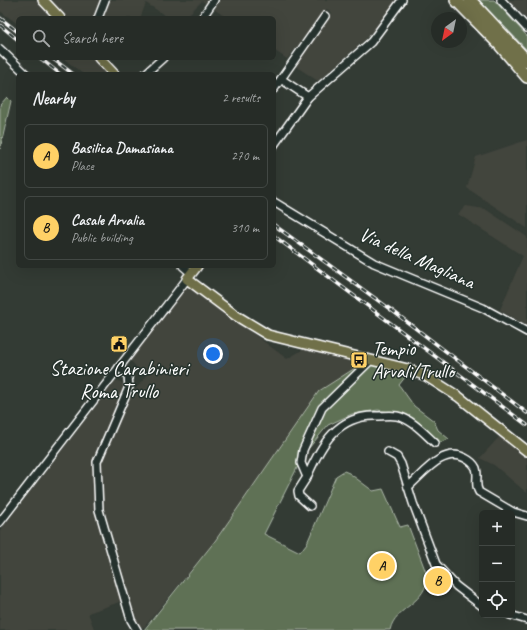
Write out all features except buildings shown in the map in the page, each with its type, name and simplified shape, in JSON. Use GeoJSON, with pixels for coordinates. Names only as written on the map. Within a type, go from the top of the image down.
{"type":"FeatureCollection","features":[{"type":"Feature","properties":{"kind":"highway"},"geometry":{"type":"LineString","coordinates":[[456,0],[499,44],[527,77]]}},
{"type":"Feature","properties":{"kind":"highway"},"geometry":{"type":"LineString","coordinates":[[470,0],[527,61]]}},
{"type":"Feature","properties":{"kind":"main road"},"geometry":{"type":"LineString","coordinates":[[43,0],[58,16]]}},
{"type":"Feature","properties":{"kind":"main road"},"geometry":{"type":"LineString","coordinates":[[101,60],[112,72]]}},
{"type":"Feature","properties":{"kind":"main road"},"geometry":{"type":"LineString","coordinates":[[192,271],[234,315],[268,335],[414,371],[430,378],[459,397],[527,451]]}},
{"type":"Feature","properties":{"kind":"street"},"geometry":{"type":"LineString","coordinates":[[99,16],[105,0]]}},
{"type":"Feature","properties":{"kind":"street"},"geometry":{"type":"LineString","coordinates":[[203,16],[214,0]]}},
{"type":"Feature","properties":{"kind":"street"},"geometry":{"type":"LineString","coordinates":[[276,142],[308,97],[371,42],[402,0]]}},
{"type":"Feature","properties":{"kind":"street"},"geometry":{"type":"LineString","coordinates":[[501,0],[527,28]]}},
{"type":"Feature","properties":{"kind":"street"},"geometry":{"type":"LineString","coordinates":[[276,86],[325,16]]}},
{"type":"Feature","properties":{"kind":"street"},"geometry":{"type":"LineString","coordinates":[[0,49],[24,72]]}},
{"type":"Feature","properties":{"kind":"street"},"geometry":{"type":"LineString","coordinates":[[147,72],[161,60]]}},
{"type":"Feature","properties":{"kind":"street"},"geometry":{"type":"LineString","coordinates":[[281,79],[308,97]]}},
{"type":"Feature","properties":{"kind":"street","name":"Via della Magliana"},"geometry":{"type":"LineString","coordinates":[[276,203],[374,263],[483,308],[507,319],[527,332]]}},
{"type":"Feature","properties":{"kind":"street"},"geometry":{"type":"LineString","coordinates":[[0,522],[192,271]]}},
{"type":"Feature","properties":{"kind":"street"},"geometry":{"type":"LineString","coordinates":[[307,477],[301,463],[303,450],[322,408],[372,360]]}},
{"type":"Feature","properties":{"kind":"street"},"geometry":{"type":"LineString","coordinates":[[119,367],[128,376],[129,387],[97,462],[98,507],[131,620],[136,630]]}},
{"type":"Feature","properties":{"kind":"street"},"geometry":{"type":"LineString","coordinates":[[310,506],[299,496],[298,491],[326,441],[342,424],[355,417],[399,416],[419,428],[435,444]]}},
{"type":"Feature","properties":{"kind":"street"},"geometry":{"type":"LineString","coordinates":[[388,452],[395,455],[399,460],[436,564],[456,586],[479,604]]}},
{"type":"Feature","properties":{"kind":"street"},"geometry":{"type":"LineString","coordinates":[[408,487],[436,462],[454,454],[463,456],[473,464],[477,476],[476,488],[479,492],[513,512],[527,516]]}},
{"type":"Feature","properties":{"kind":"street"},"geometry":{"type":"LineString","coordinates":[[515,616],[527,620]]}},
{"type":"Feature","properties":{"kind":"shaded area"},"geometry":{"type":"Polygon","coordinates":[[[0,0],[37,0],[52,16],[16,16],[16,23],[0,11],[0,0]]]}},
{"type":"Feature","properties":{"kind":"shaded area"},"geometry":{"type":"Polygon","coordinates":[[[50,0],[101,0],[96,16],[65,16],[50,0]]]}},
{"type":"Feature","properties":{"kind":"shaded area"},"geometry":{"type":"Polygon","coordinates":[[[110,0],[398,0],[382,22],[367,38],[318,81],[294,65],[332,13],[327,9],[287,59],[276,51],[276,16],[224,16],[202,1],[187,16],[166,16],[146,3],[141,16],[104,16],[110,0]]]}},
{"type":"Feature","properties":{"kind":"shaded area"},"geometry":{"type":"Polygon","coordinates":[[[508,0],[527,0],[527,19],[508,0]]]}},
{"type":"Feature","properties":{"kind":"shaded area"},"geometry":{"type":"Polygon","coordinates":[[[66,60],[94,60],[105,72],[80,72],[66,60]]]}},
{"type":"Feature","properties":{"kind":"shaded area"},"geometry":{"type":"Polygon","coordinates":[[[527,140],[527,228],[467,188],[476,157],[527,140]]]}},
{"type":"Feature","properties":{"kind":"shaded area"},"geometry":{"type":"Polygon","coordinates":[[[466,206],[485,209],[527,237],[527,326],[500,310],[523,256],[458,214],[466,206]]]}},
{"type":"Feature","properties":{"kind":"shaded area"},"geometry":{"type":"Polygon","coordinates":[[[188,285],[287,359],[304,349],[363,363],[319,391],[215,541],[144,627],[138,626],[103,506],[102,460],[122,405],[146,377],[130,360],[188,285]]]}},
{"type":"Feature","properties":{"kind":"shaded area"},"geometry":{"type":"Polygon","coordinates":[[[115,381],[119,381],[126,386],[95,462],[96,508],[122,601],[88,613],[94,629],[91,630],[0,630],[0,531],[115,381]]]}},
{"type":"Feature","properties":{"kind":"shaded area"},"geometry":{"type":"Polygon","coordinates":[[[501,435],[527,456],[527,493],[494,465],[480,458],[501,435]]]}},
{"type":"Feature","properties":{"kind":"green space"},"geometry":{"type":"Polygon","coordinates":[[[479,0],[494,0],[527,36],[527,50],[479,0]]]}},
{"type":"Feature","properties":{"kind":"green space"},"geometry":{"type":"Polygon","coordinates":[[[7,97],[11,101],[0,149],[0,105],[7,97]]]}},
{"type":"Feature","properties":{"kind":"green space"},"geometry":{"type":"Polygon","coordinates":[[[363,363],[409,372],[399,385],[414,406],[434,421],[438,430],[449,439],[438,443],[401,414],[378,410],[352,414],[328,425],[304,454],[264,534],[300,552],[307,543],[336,476],[344,471],[349,473],[373,491],[383,489],[400,527],[408,525],[427,575],[426,585],[417,599],[398,615],[390,630],[144,630],[215,541],[319,391],[363,363]]]}},
{"type":"Feature","properties":{"kind":"railway"},"geometry":{"type":"LineString","coordinates":[[0,18],[16,30]]}},
{"type":"Feature","properties":{"kind":"railway"},"geometry":{"type":"LineString","coordinates":[[0,25],[16,38]]}},
{"type":"Feature","properties":{"kind":"railway"},"geometry":{"type":"LineString","coordinates":[[42,60],[58,72]]}},
{"type":"Feature","properties":{"kind":"railway"},"geometry":{"type":"LineString","coordinates":[[55,60],[70,72]]}},
{"type":"Feature","properties":{"kind":"railway"},"geometry":{"type":"LineString","coordinates":[[276,226],[394,312],[527,413]]}},
{"type":"Feature","properties":{"kind":"railway"},"geometry":{"type":"LineString","coordinates":[[276,237],[527,425]]}},
{"type":"Feature","properties":{"kind":"place","name":"Stazione Carabinieri Roma Trullo"},"geometry":{"type":"Point","coordinates":[119,344]}},
{"type":"Feature","properties":{"kind":"place","name":"Tempio Arvali/Trullo"},"geometry":{"type":"Point","coordinates":[359,360]}},
{"type":"Feature","properties":{"kind":"place","name":"Basilica Damasiana"},"geometry":{"type":"Point","coordinates":[382,566]}},
{"type":"Feature","properties":{"kind":"place","name":"Casale Arvalia"},"geometry":{"type":"Point","coordinates":[438,581]}}]}
